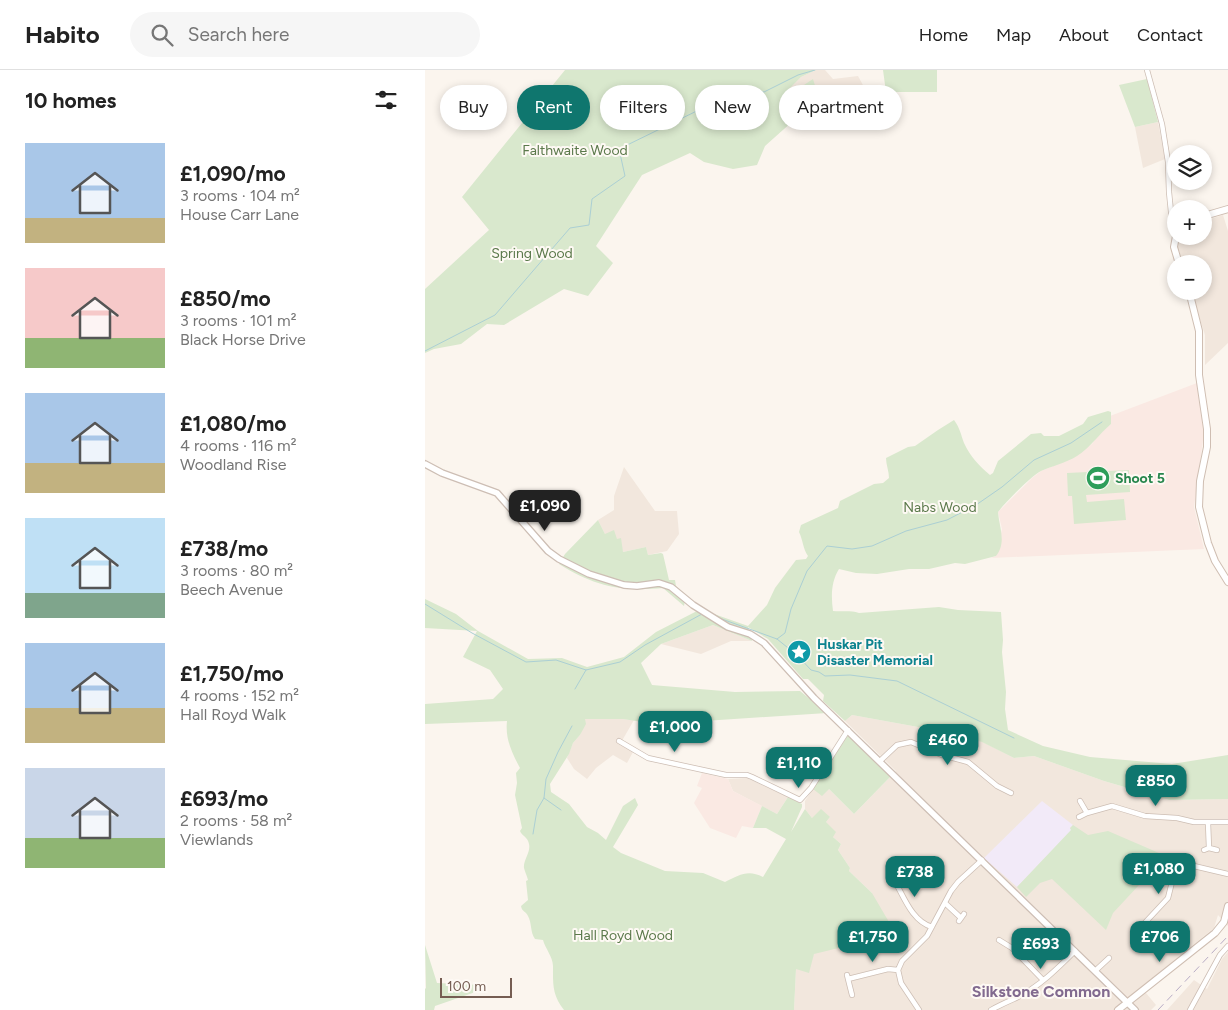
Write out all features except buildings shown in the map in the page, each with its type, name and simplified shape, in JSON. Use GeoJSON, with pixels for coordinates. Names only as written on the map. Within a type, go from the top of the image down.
{"type":"FeatureCollection","features":[{"type":"Feature","properties":{"kind":"main road"},"geometry":{"type":"LineString","coordinates":[[1212,214],[1228,209]]}},
{"type":"Feature","properties":{"kind":"main road"},"geometry":{"type":"LineString","coordinates":[[1191,300],[1199,331],[1199,372],[1207,437],[1206,458],[1200,481],[1199,506],[1208,543],[1215,561],[1228,582]]}},
{"type":"Feature","properties":{"kind":"main road"},"geometry":{"type":"LineString","coordinates":[[1118,1010],[1215,933],[1224,922],[1228,906]]}},
{"type":"Feature","properties":{"kind":"street"},"geometry":{"type":"LineString","coordinates":[[1147,70],[1153,88],[1169,162],[1170,200]]}},
{"type":"Feature","properties":{"kind":"street"},"geometry":{"type":"LineString","coordinates":[[425,464],[442,473],[497,493],[548,551],[559,559],[589,574],[624,585],[637,586],[659,583],[671,586],[693,605],[728,627],[750,634],[764,643],[804,687],[1135,1010]]}},
{"type":"Feature","properties":{"kind":"street"},"geometry":{"type":"LineString","coordinates":[[619,741],[648,758],[727,775],[752,777],[803,800],[848,730]]}},
{"type":"Feature","properties":{"kind":"street"},"geometry":{"type":"LineString","coordinates":[[880,761],[897,745],[911,742],[942,755],[968,762],[997,786],[1011,793]]}},
{"type":"Feature","properties":{"kind":"street"},"geometry":{"type":"LineString","coordinates":[[1080,801],[1087,813]]}},
{"type":"Feature","properties":{"kind":"street"},"geometry":{"type":"LineString","coordinates":[[1079,817],[1112,806],[1145,816],[1208,823],[1228,822]]}},
{"type":"Feature","properties":{"kind":"street"},"geometry":{"type":"LineString","coordinates":[[1208,823],[1209,848]]}},
{"type":"Feature","properties":{"kind":"street"},"geometry":{"type":"LineString","coordinates":[[1203,850],[1209,848],[1217,850]]}},
{"type":"Feature","properties":{"kind":"street"},"geometry":{"type":"LineString","coordinates":[[1168,858],[1177,862],[1228,874]]}},
{"type":"Feature","properties":{"kind":"street"},"geometry":{"type":"LineString","coordinates":[[919,1010],[901,983],[898,970],[902,961],[923,941],[932,928],[958,882],[982,860]]}},
{"type":"Feature","properties":{"kind":"street"},"geometry":{"type":"LineString","coordinates":[[1141,927],[1168,898],[1177,862]]}},
{"type":"Feature","properties":{"kind":"street"},"geometry":{"type":"LineString","coordinates":[[897,884],[911,869],[925,881]]}},
{"type":"Feature","properties":{"kind":"street"},"geometry":{"type":"LineString","coordinates":[[893,878],[915,915],[932,928]]}},
{"type":"Feature","properties":{"kind":"street"},"geometry":{"type":"LineString","coordinates":[[945,903],[962,917]]}},
{"type":"Feature","properties":{"kind":"street"},"geometry":{"type":"LineString","coordinates":[[999,940],[1012,948],[1043,980]]}},
{"type":"Feature","properties":{"kind":"street"},"geometry":{"type":"LineString","coordinates":[[1190,1010],[1220,955],[1228,946]]}},
{"type":"Feature","properties":{"kind":"street"},"geometry":{"type":"LineString","coordinates":[[991,1010],[1007,1000],[1016,998],[1053,973],[1075,951]]}},
{"type":"Feature","properties":{"kind":"street"},"geometry":{"type":"LineString","coordinates":[[1095,971],[1109,958]]}},
{"type":"Feature","properties":{"kind":"street"},"geometry":{"type":"LineString","coordinates":[[852,992],[847,977],[888,969],[898,970]]}},
{"type":"Feature","properties":{"kind":"shaded area"},"geometry":{"type":"Polygon","coordinates":[[[816,70],[825,70],[833,79],[858,76],[863,85],[793,85],[801,77],[816,70]]]}},
{"type":"Feature","properties":{"kind":"shaded area"},"geometry":{"type":"Polygon","coordinates":[[[1158,122],[1165,159],[1143,168],[1135,127],[1158,122]]]}},
{"type":"Feature","properties":{"kind":"shaded area"},"geometry":{"type":"Polygon","coordinates":[[[1223,215],[1228,231],[1228,343],[1205,365],[1205,335],[1194,300],[1212,300],[1212,255],[1180,255],[1178,247],[1179,245],[1212,245],[1212,218],[1223,215]]]}},
{"type":"Feature","properties":{"kind":"shaded area"},"geometry":{"type":"Polygon","coordinates":[[[1197,383],[1204,433],[1194,507],[1204,549],[991,558],[996,556],[1002,529],[998,512],[1032,478],[1041,471],[1063,462],[1092,444],[1098,435],[1111,424],[1110,416],[1197,383]]]}},
{"type":"Feature","properties":{"kind":"shaded area"},"geometry":{"type":"Polygon","coordinates":[[[624,467],[655,511],[677,511],[679,534],[667,551],[648,555],[646,547],[623,552],[617,539],[605,534],[598,520],[614,510],[614,496],[624,467]]]}},
{"type":"Feature","properties":{"kind":"shaded area"},"geometry":{"type":"Polygon","coordinates":[[[713,625],[752,641],[731,641],[701,654],[661,644],[713,625]]]}},
{"type":"Feature","properties":{"kind":"shaded area"},"geometry":{"type":"Polygon","coordinates":[[[852,715],[918,727],[983,742],[1014,758],[1034,756],[1104,781],[1169,800],[1228,799],[1228,926],[1218,915],[1214,928],[1141,987],[1156,1005],[1151,1010],[794,1010],[796,969],[814,954],[872,893],[849,871],[850,868],[838,850],[841,844],[833,837],[826,822],[830,817],[812,818],[805,809],[805,801],[813,789],[829,789],[854,814],[896,771],[845,721],[852,715]]]}},
{"type":"Feature","properties":{"kind":"shaded area"},"geometry":{"type":"Polygon","coordinates":[[[585,719],[634,720],[621,745],[633,752],[627,763],[613,755],[596,768],[587,779],[574,769],[567,758],[573,743],[580,735],[585,719]]]}},
{"type":"Feature","properties":{"kind":"shaded area"},"geometry":{"type":"Polygon","coordinates":[[[702,773],[728,779],[733,791],[762,806],[753,828],[742,826],[736,838],[710,828],[694,803],[702,788],[697,786],[702,773]]]}},
{"type":"Feature","properties":{"kind":"shaded area"},"geometry":{"type":"Polygon","coordinates":[[[747,778],[788,797],[777,814],[733,791],[728,779],[747,778]]]}},
{"type":"Feature","properties":{"kind":"shaded area"},"geometry":{"type":"Polygon","coordinates":[[[1042,801],[1073,825],[1070,828],[1072,830],[1017,887],[984,858],[1042,801]]]}},
{"type":"Feature","properties":{"kind":"shaded area"},"geometry":{"type":"Polygon","coordinates":[[[1228,952],[1228,1010],[1167,1010],[1194,980],[1207,989],[1222,959],[1228,952]]]}},
{"type":"Feature","properties":{"kind":"green space"},"geometry":{"type":"Polygon","coordinates":[[[565,70],[816,70],[801,77],[793,85],[779,85],[779,130],[783,130],[765,146],[757,165],[733,169],[704,162],[690,153],[642,175],[596,246],[613,263],[588,296],[564,289],[504,325],[487,324],[461,344],[434,349],[425,353],[425,289],[489,230],[462,197],[517,129],[590,130],[590,85],[553,85],[565,70]]]}},
{"type":"Feature","properties":{"kind":"green space"},"geometry":{"type":"Polygon","coordinates":[[[883,70],[937,70],[937,92],[902,92],[902,85],[885,85],[883,70]]]}},
{"type":"Feature","properties":{"kind":"green space"},"geometry":{"type":"Polygon","coordinates":[[[813,79],[815,85],[804,85],[813,79]]]}},
{"type":"Feature","properties":{"kind":"green space"},"geometry":{"type":"Polygon","coordinates":[[[1147,79],[1158,122],[1135,127],[1119,85],[1147,79]]]}},
{"type":"Feature","properties":{"kind":"green space"},"geometry":{"type":"Polygon","coordinates":[[[1108,411],[1111,412],[1111,424],[1082,453],[1037,474],[1006,502],[998,512],[1002,540],[996,556],[965,564],[955,563],[929,569],[909,569],[877,574],[856,573],[839,569],[832,589],[833,611],[859,613],[939,607],[1001,612],[1006,692],[1005,709],[1008,730],[1043,746],[1090,757],[1172,764],[1228,755],[1228,799],[1169,800],[1104,781],[1034,756],[1014,758],[982,742],[918,727],[852,715],[845,721],[823,701],[824,695],[808,679],[803,679],[768,639],[748,627],[752,641],[713,625],[661,644],[641,663],[652,685],[735,692],[800,691],[827,713],[674,723],[662,737],[653,735],[656,724],[623,719],[585,719],[586,724],[550,784],[551,792],[569,804],[587,827],[606,840],[623,806],[635,798],[638,805],[613,847],[621,853],[665,871],[703,873],[725,882],[748,873],[763,877],[786,839],[766,828],[753,828],[762,806],[777,814],[788,797],[802,804],[791,832],[805,809],[812,818],[821,809],[830,817],[826,822],[836,832],[833,837],[841,844],[838,850],[850,868],[849,871],[872,893],[896,934],[814,954],[809,973],[796,969],[794,1010],[564,1010],[555,994],[553,963],[543,940],[535,939],[527,914],[521,906],[528,900],[526,881],[528,880],[524,865],[529,847],[527,840],[520,831],[522,828],[515,795],[516,773],[520,768],[508,740],[507,721],[425,724],[425,704],[493,699],[503,689],[490,670],[463,657],[477,631],[425,628],[425,599],[456,614],[478,631],[528,659],[562,658],[587,667],[624,657],[656,632],[697,611],[714,614],[748,626],[767,605],[775,588],[796,560],[806,559],[808,556],[799,532],[801,525],[838,508],[840,501],[874,484],[883,483],[889,478],[886,458],[908,447],[915,446],[954,420],[969,452],[990,475],[993,473],[998,461],[1031,434],[1041,433],[1044,436],[1059,436],[1083,424],[1088,417],[1108,411]]]}},
{"type":"Feature","properties":{"kind":"green space"},"geometry":{"type":"Polygon","coordinates":[[[1129,470],[1130,492],[1086,495],[1087,502],[1124,499],[1126,520],[1074,524],[1072,496],[1068,496],[1067,473],[1129,470]]]}},
{"type":"Feature","properties":{"kind":"green space"},"geometry":{"type":"Polygon","coordinates":[[[598,520],[605,534],[614,530],[617,539],[621,538],[623,552],[646,547],[648,555],[663,554],[669,580],[675,580],[676,586],[686,595],[684,606],[663,588],[634,589],[608,586],[584,578],[559,564],[565,554],[598,520]]]}},
{"type":"Feature","properties":{"kind":"green space"},"geometry":{"type":"Polygon","coordinates":[[[848,735],[891,776],[854,814],[829,789],[822,796],[813,789],[848,735]]]}},
{"type":"Feature","properties":{"kind":"green space"},"geometry":{"type":"Polygon","coordinates":[[[1073,825],[1088,835],[1108,831],[1166,856],[1113,913],[1106,930],[1052,879],[1040,883],[1026,897],[1017,887],[1071,830],[1070,828],[1073,825]]]}},
{"type":"Feature","properties":{"kind":"green space"},"geometry":{"type":"Polygon","coordinates":[[[425,945],[437,983],[482,985],[487,988],[435,1006],[434,1010],[425,1010],[425,945]]]}},
{"type":"Feature","properties":{"kind":"waterway"},"geometry":{"type":"LineString","coordinates":[[425,351],[495,315],[570,228],[589,225],[592,199],[625,176],[619,149],[709,105],[719,106],[736,90],[764,92],[798,75],[815,70]]}},
{"type":"Feature","properties":{"kind":"waterway"},"geometry":{"type":"LineString","coordinates":[[777,639],[785,633],[791,609],[807,571],[827,546],[852,549],[872,546],[906,531],[947,520],[976,505],[1002,487],[1034,460],[1071,443],[1102,422]]}},
{"type":"Feature","properties":{"kind":"waterway"},"geometry":{"type":"LineString","coordinates":[[425,604],[472,633],[526,662],[556,660],[586,670],[620,662],[645,645],[702,614]]}},
{"type":"Feature","properties":{"kind":"waterway"},"geometry":{"type":"LineString","coordinates":[[719,618],[777,639],[798,656],[811,670],[825,676],[850,675],[897,681],[1014,738]]}},
{"type":"Feature","properties":{"kind":"waterway"},"geometry":{"type":"LineString","coordinates":[[575,689],[586,670]]}},
{"type":"Feature","properties":{"kind":"waterway"},"geometry":{"type":"LineString","coordinates":[[533,834],[537,810],[544,798],[546,779],[572,726]]}},
{"type":"Feature","properties":{"kind":"waterway"},"geometry":{"type":"LineString","coordinates":[[544,798],[561,810]]}},
{"type":"Feature","properties":{"kind":"railway"},"geometry":{"type":"LineString","coordinates":[[1158,1010],[1228,936]]}},
{"type":"Feature","properties":{"kind":"place","name":"Shoot 5"},"geometry":{"type":"Point","coordinates":[1098,478]}},
{"type":"Feature","properties":{"kind":"place","name":"Huskar Pit Disaster Memorial"},"geometry":{"type":"Point","coordinates":[799,652]}},
{"type":"Feature","properties":{"kind":"district","name":"Silkstone Common"},"geometry":{"type":"Point","coordinates":[1041,991]}},
{"type":"Feature","properties":{"kind":"park label","name":"Falthwaite Wood"},"geometry":{"type":"Point","coordinates":[575,150]}},
{"type":"Feature","properties":{"kind":"park label","name":"Spring Wood"},"geometry":{"type":"Point","coordinates":[532,253]}},
{"type":"Feature","properties":{"kind":"park label","name":"Nabs Wood"},"geometry":{"type":"Point","coordinates":[940,507]}},
{"type":"Feature","properties":{"kind":"park label","name":"Hall Royd Wood"},"geometry":{"type":"Point","coordinates":[623,935]}}]}
